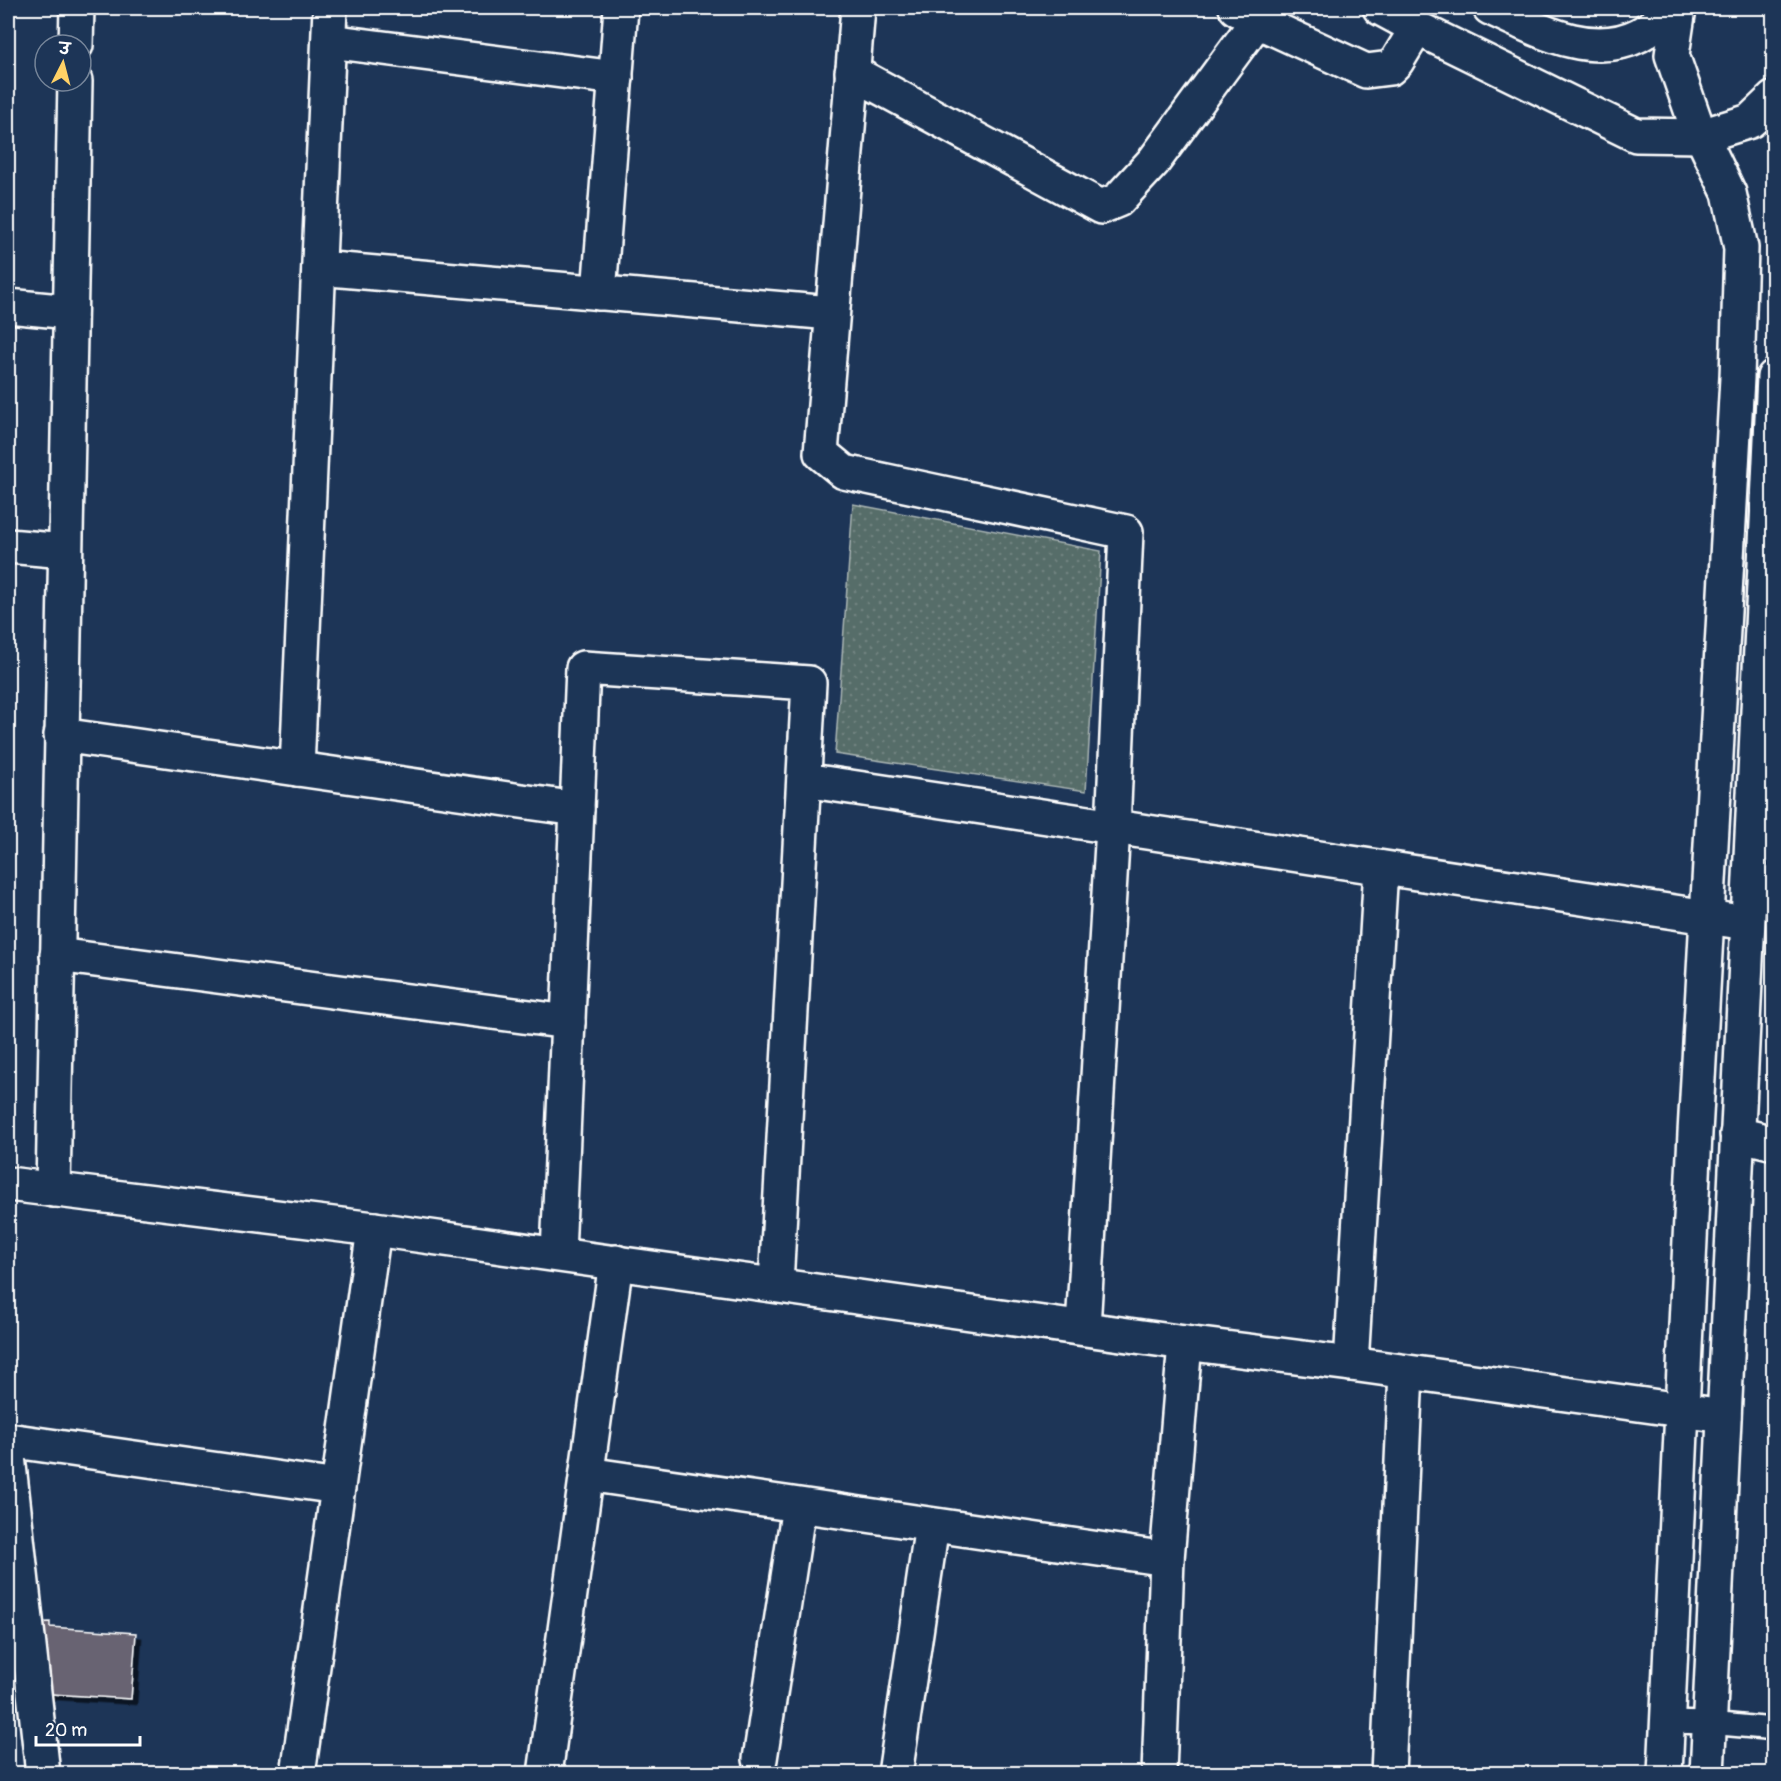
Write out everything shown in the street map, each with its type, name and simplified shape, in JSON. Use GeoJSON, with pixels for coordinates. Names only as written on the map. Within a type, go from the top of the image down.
{"type":"FeatureCollection","features":[{"type":"Feature","properties":{"kind":"street"},"geometry":{"type":"LineString","coordinates":[[76,8],[76,33]]}},
{"type":"Feature","properties":{"kind":"street"},"geometry":{"type":"LineString","coordinates":[[297,769],[330,8]]}},
{"type":"Feature","properties":{"kind":"street"},"geometry":{"type":"LineString","coordinates":[[599,293],[621,8]]}},
{"type":"Feature","properties":{"kind":"street"},"geometry":{"type":"LineString","coordinates":[[858,8],[821,453],[844,472],[1126,532],[1113,827],[1083,1327]]}},
{"type":"Feature","properties":{"kind":"street"},"geometry":{"type":"LineString","coordinates":[[1380,8],[1636,135],[1701,136],[1750,121],[1773,98]]}},
{"type":"Feature","properties":{"kind":"street"},"geometry":{"type":"LineString","coordinates":[[1490,8],[1557,38],[1609,45],[1639,35],[1678,8]]}},
{"type":"Feature","properties":{"kind":"street"},"geometry":{"type":"LineString","coordinates":[[1665,1773],[1707,917],[1737,378],[1741,248],[1730,193],[1701,136],[1672,55],[1678,8]]}},
{"type":"Feature","properties":{"kind":"street"},"geometry":{"type":"LineString","coordinates":[[852,72],[1101,207],[1118,200],[1154,161],[1246,14],[1366,71],[1390,68],[1397,61],[1417,28]]}},
{"type":"Feature","properties":{"kind":"street"},"geometry":{"type":"LineString","coordinates":[[328,41],[616,78]]}},
{"type":"Feature","properties":{"kind":"street"},"geometry":{"type":"LineString","coordinates":[[53,1190],[75,93]]}},
{"type":"Feature","properties":{"kind":"street"},"geometry":{"type":"LineString","coordinates":[[319,268],[831,313]]}},
{"type":"Feature","properties":{"kind":"street"},"geometry":{"type":"LineString","coordinates":[[8,306],[70,312]]}},
{"type":"Feature","properties":{"kind":"street"},"geometry":{"type":"LineString","coordinates":[[1707,1773],[1773,377]]}},
{"type":"Feature","properties":{"kind":"street"},"geometry":{"type":"LineString","coordinates":[[8,546],[65,551]]}},
{"type":"Feature","properties":{"kind":"street"},"geometry":{"type":"LineString","coordinates":[[558,1254],[583,668],[809,683],[776,1284]]}},
{"type":"Feature","properties":{"kind":"street"},"geometry":{"type":"LineString","coordinates":[[61,735],[577,809]]}},
{"type":"Feature","properties":{"kind":"street"},"geometry":{"type":"LineString","coordinates":[[804,780],[1747,923]]}},
{"type":"Feature","properties":{"kind":"street"},"geometry":{"type":"LineString","coordinates":[[1351,1364],[1380,868]]}},
{"type":"Feature","properties":{"kind":"street"},"geometry":{"type":"LineString","coordinates":[[57,955],[568,1022]]}},
{"type":"Feature","properties":{"kind":"street"},"geometry":{"type":"LineString","coordinates":[[1737,1134],[1773,1143]]}},
{"type":"Feature","properties":{"kind":"street"},"geometry":{"type":"LineString","coordinates":[[8,1184],[374,1229],[1724,1416]]}},
{"type":"Feature","properties":{"kind":"street"},"geometry":{"type":"LineString","coordinates":[[298,1773],[374,1229]]}},
{"type":"Feature","properties":{"kind":"street"},"geometry":{"type":"LineString","coordinates":[[545,1773],[616,1262]]}},
{"type":"Feature","properties":{"kind":"street"},"geometry":{"type":"LineString","coordinates":[[1159,1773],[1167,1559],[1185,1343]]}},
{"type":"Feature","properties":{"kind":"street"},"geometry":{"type":"LineString","coordinates":[[1388,1773],[1406,1372]]}},
{"type":"Feature","properties":{"kind":"street"},"geometry":{"type":"LineString","coordinates":[[8,1440],[338,1487]]}},
{"type":"Feature","properties":{"kind":"street"},"geometry":{"type":"LineString","coordinates":[[8,1456],[43,1773]]}},
{"type":"Feature","properties":{"kind":"street"},"geometry":{"type":"LineString","coordinates":[[586,1474],[1167,1559]]}},
{"type":"Feature","properties":{"kind":"street"},"geometry":{"type":"LineString","coordinates":[[760,1759],[799,1506]]}},
{"type":"Feature","properties":{"kind":"street"},"geometry":{"type":"LineString","coordinates":[[895,1773],[932,1525]]}},
{"type":"Feature","properties":{"kind":"lane"},"geometry":{"type":"LineString","coordinates":[[1667,1722],[1773,1729]]}},
{"type":"Feature","properties":{"kind":"green space"},"geometry":{"type":"Polygon","coordinates":[[[853,504],[1101,551],[1086,791],[835,754],[853,504]]]}},
{"type":"Feature","properties":{"kind":"building"},"geometry":{"type":"Polygon","coordinates":[[[50,1622],[50,1627],[136,1633],[131,1699],[36,1693],[28,1623],[50,1622]]]}}]}
